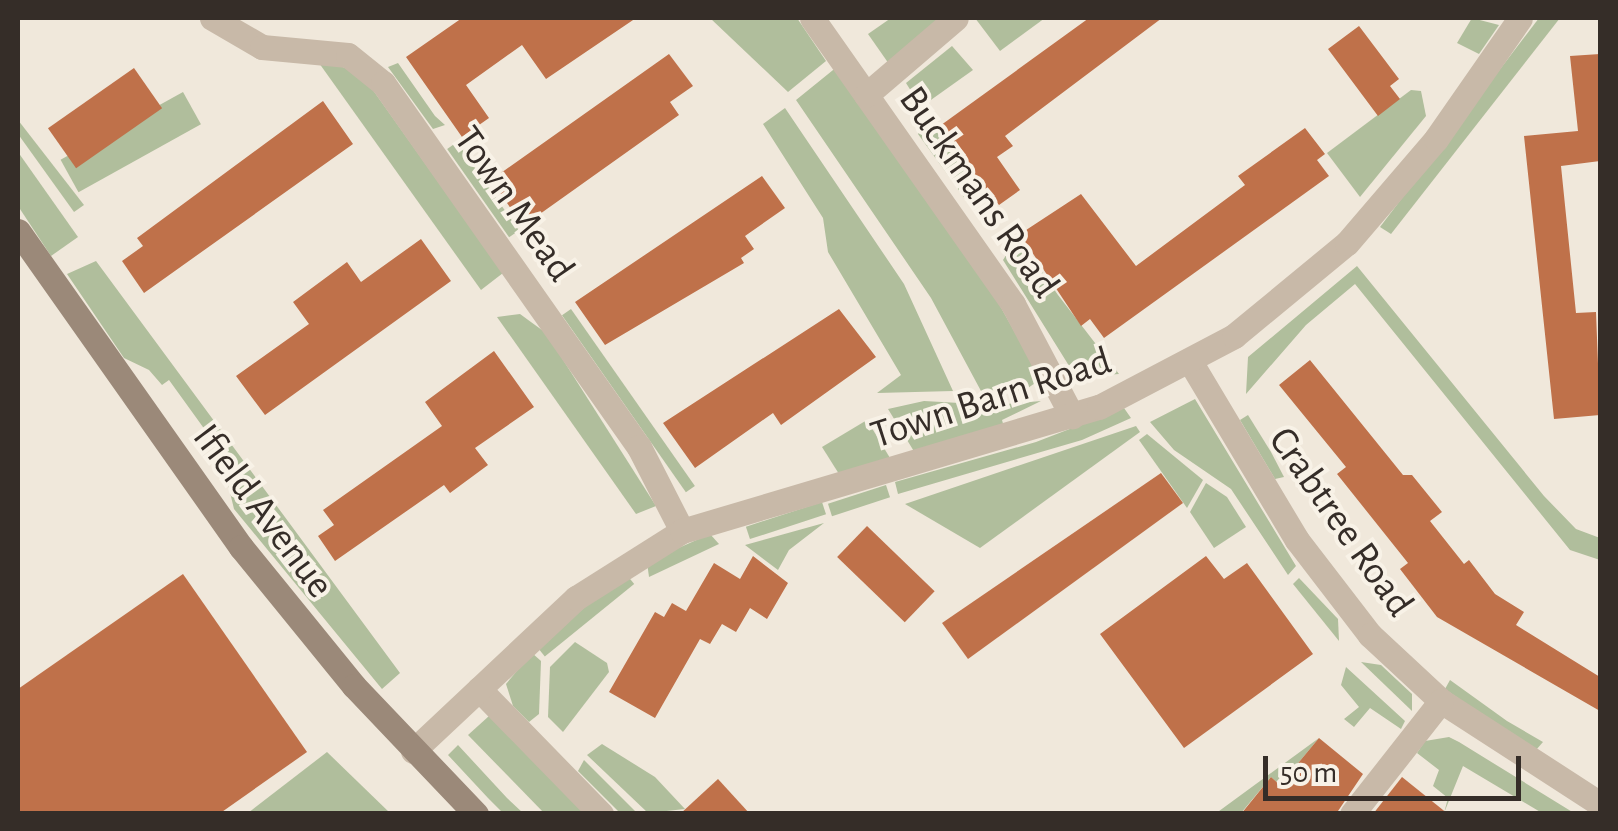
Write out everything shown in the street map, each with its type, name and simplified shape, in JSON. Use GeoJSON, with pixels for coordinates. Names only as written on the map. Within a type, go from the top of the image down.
{"type":"FeatureCollection","features":[{"type":"Feature","properties":{"kind":"street","name":"Town Mead"},"geometry":{"type":"LineString","coordinates":[[212,18],[262,47],[348,55],[383,83],[639,446],[682,530]]}},
{"type":"Feature","properties":{"kind":"street","name":"Buckmans Road"},"geometry":{"type":"LineString","coordinates":[[812,18],[1013,304],[1072,416]]}},
{"type":"Feature","properties":{"kind":"street"},"geometry":{"type":"LineString","coordinates":[[866,95],[956,18]]}},
{"type":"Feature","properties":{"kind":"street","name":"Town Barn Road"},"geometry":{"type":"LineString","coordinates":[[413,750],[576,598],[682,530],[1072,416],[1191,364],[1275,306],[1347,243],[1436,139],[1520,18]]}},
{"type":"Feature","properties":{"kind":"street","name":"Ifield Avenue"},"geometry":{"type":"LineString","coordinates":[[18,231],[241,547],[413,750],[476,814]]}},
{"type":"Feature","properties":{"kind":"street","name":"Crabtree Road"},"geometry":{"type":"LineString","coordinates":[[1191,364],[1334,592],[1441,701],[1600,804]]}},
{"type":"Feature","properties":{"kind":"street"},"geometry":{"type":"LineString","coordinates":[[479,689],[601,814]]}},
{"type":"Feature","properties":{"kind":"street"},"geometry":{"type":"LineString","coordinates":[[1352,814],[1441,701]]}},
{"type":"Feature","properties":{"kind":"green space"},"geometry":{"type":"Polygon","coordinates":[[[710,18],[797,18],[826,61],[788,92],[710,18]]]}},
{"type":"Feature","properties":{"kind":"green space"},"geometry":{"type":"Polygon","coordinates":[[[891,18],[942,18],[889,64],[868,34],[891,18]]]}},
{"type":"Feature","properties":{"kind":"green space"},"geometry":{"type":"Polygon","coordinates":[[[975,18],[1045,18],[1000,51],[975,18]]]}},
{"type":"Feature","properties":{"kind":"green space"},"geometry":{"type":"Polygon","coordinates":[[[1472,18],[1499,25],[1479,54],[1457,43],[1472,18]]]}},
{"type":"Feature","properties":{"kind":"green space"},"geometry":{"type":"Polygon","coordinates":[[[1539,18],[1560,18],[1391,234],[1380,227],[1539,18]]]}},
{"type":"Feature","properties":{"kind":"green space"},"geometry":{"type":"Polygon","coordinates":[[[952,46],[973,70],[921,107],[906,83],[952,46]]]}},
{"type":"Feature","properties":{"kind":"green space"},"geometry":{"type":"Polygon","coordinates":[[[329,61],[363,76],[503,273],[481,290],[319,63],[329,61]]]}},
{"type":"Feature","properties":{"kind":"green space"},"geometry":{"type":"Polygon","coordinates":[[[398,63],[445,125],[433,129],[388,67],[398,63]]]}},
{"type":"Feature","properties":{"kind":"green space"},"geometry":{"type":"Polygon","coordinates":[[[838,66],[994,295],[1041,379],[1025,390],[981,391],[931,298],[796,100],[838,66]]]}},
{"type":"Feature","properties":{"kind":"green space"},"geometry":{"type":"Polygon","coordinates":[[[1411,90],[1421,91],[1426,116],[1360,197],[1327,153],[1411,90]]]}},
{"type":"Feature","properties":{"kind":"green space"},"geometry":{"type":"Polygon","coordinates":[[[183,92],[201,124],[78,192],[61,160],[183,92]]]}},
{"type":"Feature","properties":{"kind":"green space"},"geometry":{"type":"Polygon","coordinates":[[[785,108],[904,284],[953,391],[877,393],[901,375],[828,252],[823,218],[763,124],[785,108]]]}},
{"type":"Feature","properties":{"kind":"green space"},"geometry":{"type":"Polygon","coordinates":[[[926,114],[989,193],[971,207],[918,134],[926,114]]]}},
{"type":"Feature","properties":{"kind":"green space"},"geometry":{"type":"Polygon","coordinates":[[[18,120],[84,205],[74,212],[18,134],[18,120]]]}},
{"type":"Feature","properties":{"kind":"green space"},"geometry":{"type":"Polygon","coordinates":[[[457,142],[519,230],[509,237],[447,149],[457,142]]]}},
{"type":"Feature","properties":{"kind":"green space"},"geometry":{"type":"Polygon","coordinates":[[[18,152],[78,237],[51,256],[18,206],[18,152]]]}},
{"type":"Feature","properties":{"kind":"green space"},"geometry":{"type":"Polygon","coordinates":[[[1018,237],[1119,374],[1076,377],[1003,260],[1018,237]]]}},
{"type":"Feature","properties":{"kind":"green space"},"geometry":{"type":"Polygon","coordinates":[[[96,261],[400,673],[382,689],[234,509],[226,476],[234,470],[169,380],[162,385],[149,370],[124,358],[67,274],[96,261]]]}},
{"type":"Feature","properties":{"kind":"green space"},"geometry":{"type":"Polygon","coordinates":[[[1357,266],[1544,496],[1576,529],[1600,538],[1600,560],[1570,550],[1355,284],[1306,325],[1246,394],[1248,357],[1357,266]]]}},
{"type":"Feature","properties":{"kind":"green space"},"geometry":{"type":"Polygon","coordinates":[[[571,309],[695,486],[686,492],[562,315],[571,309]]]}},
{"type":"Feature","properties":{"kind":"green space"},"geometry":{"type":"Polygon","coordinates":[[[520,314],[546,333],[656,506],[636,514],[497,317],[520,314]]]}},
{"type":"Feature","properties":{"kind":"green space"},"geometry":{"type":"Polygon","coordinates":[[[1195,399],[1296,566],[1288,575],[1231,489],[1174,450],[1150,422],[1195,399]]]}},
{"type":"Feature","properties":{"kind":"green space"},"geometry":{"type":"Polygon","coordinates":[[[924,401],[995,405],[1041,401],[1002,420],[1004,427],[915,453],[888,409],[924,401]]]}},
{"type":"Feature","properties":{"kind":"green space"},"geometry":{"type":"Polygon","coordinates":[[[1124,408],[1131,418],[1082,440],[898,494],[895,482],[1036,442],[1124,408]]]}},
{"type":"Feature","properties":{"kind":"green space"},"geometry":{"type":"Polygon","coordinates":[[[1248,415],[1284,477],[1275,479],[1240,420],[1248,415]]]}},
{"type":"Feature","properties":{"kind":"green space"},"geometry":{"type":"Polygon","coordinates":[[[867,420],[890,458],[839,474],[822,447],[867,420]]]}},
{"type":"Feature","properties":{"kind":"green space"},"geometry":{"type":"Polygon","coordinates":[[[1136,426],[1140,432],[980,548],[905,504],[1136,426]]]}},
{"type":"Feature","properties":{"kind":"green space"},"geometry":{"type":"Polygon","coordinates":[[[1147,434],[1203,480],[1187,508],[1139,440],[1147,434]]]}},
{"type":"Feature","properties":{"kind":"green space"},"geometry":{"type":"Polygon","coordinates":[[[1206,483],[1227,497],[1246,527],[1214,548],[1190,512],[1206,483]]]}},
{"type":"Feature","properties":{"kind":"green space"},"geometry":{"type":"Polygon","coordinates":[[[886,485],[890,497],[832,516],[828,504],[886,485]]]}},
{"type":"Feature","properties":{"kind":"green space"},"geometry":{"type":"Polygon","coordinates":[[[822,502],[826,514],[750,539],[746,527],[822,502]]]}},
{"type":"Feature","properties":{"kind":"green space"},"geometry":{"type":"Polygon","coordinates":[[[824,523],[789,550],[778,570],[745,545],[824,523]]]}},
{"type":"Feature","properties":{"kind":"green space"},"geometry":{"type":"Polygon","coordinates":[[[710,534],[719,544],[649,577],[647,562],[710,534]]]}},
{"type":"Feature","properties":{"kind":"green space"},"geometry":{"type":"Polygon","coordinates":[[[626,574],[634,584],[545,656],[537,646],[626,574]]]}},
{"type":"Feature","properties":{"kind":"green space"},"geometry":{"type":"Polygon","coordinates":[[[1299,578],[1338,619],[1339,641],[1293,584],[1299,578]]]}},
{"type":"Feature","properties":{"kind":"green space"},"geometry":{"type":"Polygon","coordinates":[[[575,642],[607,663],[609,672],[563,732],[548,717],[550,667],[575,642]]]}},
{"type":"Feature","properties":{"kind":"green space"},"geometry":{"type":"Polygon","coordinates":[[[532,653],[541,661],[539,714],[529,722],[513,706],[506,684],[532,653]]]}},
{"type":"Feature","properties":{"kind":"green space"},"geometry":{"type":"Polygon","coordinates":[[[1361,662],[1381,665],[1412,694],[1412,711],[1361,662]]]}},
{"type":"Feature","properties":{"kind":"green space"},"geometry":{"type":"Polygon","coordinates":[[[1346,667],[1405,721],[1401,729],[1370,708],[1354,727],[1344,719],[1359,707],[1341,685],[1346,667]]]}},
{"type":"Feature","properties":{"kind":"green space"},"geometry":{"type":"Polygon","coordinates":[[[1450,680],[1543,742],[1536,750],[1472,708],[1445,689],[1450,680]]]}},
{"type":"Feature","properties":{"kind":"green space"},"geometry":{"type":"Polygon","coordinates":[[[489,716],[587,813],[544,813],[468,735],[489,716]]]}},
{"type":"Feature","properties":{"kind":"green space"},"geometry":{"type":"Polygon","coordinates":[[[1449,737],[1574,813],[1542,813],[1463,766],[1444,813],[1448,798],[1433,786],[1439,770],[1417,753],[1425,741],[1449,737]]]}},
{"type":"Feature","properties":{"kind":"green space"},"geometry":{"type":"Polygon","coordinates":[[[1319,738],[1280,785],[1271,777],[1241,813],[1215,814],[1319,738]]]}},
{"type":"Feature","properties":{"kind":"green space"},"geometry":{"type":"Polygon","coordinates":[[[602,744],[655,777],[685,809],[648,813],[587,755],[602,744]]]}},
{"type":"Feature","properties":{"kind":"green space"},"geometry":{"type":"Polygon","coordinates":[[[458,745],[523,813],[503,813],[488,798],[448,755],[458,745]]]}},
{"type":"Feature","properties":{"kind":"green space"},"geometry":{"type":"Polygon","coordinates":[[[327,752],[390,813],[248,813],[327,752]]]}},
{"type":"Feature","properties":{"kind":"green space"},"geometry":{"type":"Polygon","coordinates":[[[584,760],[637,813],[620,813],[578,771],[584,760]]]}},
{"type":"Feature","properties":{"kind":"building"},"geometry":{"type":"Polygon","coordinates":[[[462,18],[636,18],[546,79],[522,45],[466,85],[489,118],[462,137],[406,57],[462,18]]]}},
{"type":"Feature","properties":{"kind":"building"},"geometry":{"type":"Polygon","coordinates":[[[1089,18],[1162,18],[1005,136],[1013,146],[997,157],[1020,190],[999,205],[937,128],[1089,18]]]}},
{"type":"Feature","properties":{"kind":"building"},"geometry":{"type":"Polygon","coordinates":[[[1359,26],[1399,79],[1390,86],[1400,99],[1378,116],[1328,49],[1359,26]]]}},
{"type":"Feature","properties":{"kind":"building"},"geometry":{"type":"Polygon","coordinates":[[[669,54],[693,86],[670,102],[679,115],[523,226],[491,180],[669,54]]]}},
{"type":"Feature","properties":{"kind":"building"},"geometry":{"type":"Polygon","coordinates":[[[1600,54],[1600,161],[1561,166],[1576,313],[1596,312],[1600,415],[1554,419],[1524,136],[1578,131],[1570,56],[1600,54]]]}},
{"type":"Feature","properties":{"kind":"building"},"geometry":{"type":"Polygon","coordinates":[[[134,68],[162,108],[76,168],[48,128],[134,68]]]}},
{"type":"Feature","properties":{"kind":"building"},"geometry":{"type":"Polygon","coordinates":[[[323,101],[353,144],[144,293],[122,261],[143,246],[137,238],[323,101]]]}},
{"type":"Feature","properties":{"kind":"building"},"geometry":{"type":"Polygon","coordinates":[[[1305,128],[1325,154],[1317,160],[1329,176],[1104,338],[1090,319],[1081,326],[1020,234],[1081,194],[1136,266],[1245,185],[1238,176],[1305,128]]]}},
{"type":"Feature","properties":{"kind":"building"},"geometry":{"type":"Polygon","coordinates":[[[762,176],[785,208],[745,236],[754,249],[741,258],[744,263],[605,345],[575,302],[762,176]]]}},
{"type":"Feature","properties":{"kind":"building"},"geometry":{"type":"Polygon","coordinates":[[[421,239],[451,281],[265,415],[236,376],[309,324],[293,302],[347,262],[361,282],[421,239]]]}},
{"type":"Feature","properties":{"kind":"building"},"geometry":{"type":"Polygon","coordinates":[[[839,309],[876,357],[781,425],[773,413],[695,468],[663,423],[839,309]]]}},
{"type":"Feature","properties":{"kind":"building"},"geometry":{"type":"Polygon","coordinates":[[[494,351],[534,407],[475,448],[488,465],[450,493],[444,485],[335,561],[318,536],[334,525],[323,510],[442,426],[425,402],[494,351]]]}},
{"type":"Feature","properties":{"kind":"building"},"geometry":{"type":"Polygon","coordinates":[[[1310,360],[1403,475],[1412,475],[1442,512],[1430,521],[1464,564],[1469,560],[1495,594],[1524,612],[1516,625],[1600,677],[1600,711],[1437,617],[1400,569],[1408,563],[1337,474],[1346,467],[1279,385],[1310,360]]]}},
{"type":"Feature","properties":{"kind":"building"},"geometry":{"type":"Polygon","coordinates":[[[1161,473],[1183,503],[968,659],[942,623],[1161,473]]]}},
{"type":"Feature","properties":{"kind":"building"},"geometry":{"type":"Polygon","coordinates":[[[867,526],[935,591],[905,622],[837,557],[867,526]]]}},
{"type":"Feature","properties":{"kind":"building"},"geometry":{"type":"Polygon","coordinates":[[[753,556],[788,583],[767,619],[750,608],[736,632],[722,624],[710,644],[700,639],[655,718],[609,692],[655,612],[664,617],[672,603],[686,611],[714,563],[740,579],[753,556]]]}},
{"type":"Feature","properties":{"kind":"building"},"geometry":{"type":"Polygon","coordinates":[[[1206,556],[1224,579],[1247,563],[1313,654],[1184,748],[1100,634],[1206,556]]]}},
{"type":"Feature","properties":{"kind":"building"},"geometry":{"type":"Polygon","coordinates":[[[183,574],[307,752],[219,814],[18,814],[18,689],[183,574]]]}},
{"type":"Feature","properties":{"kind":"building"},"geometry":{"type":"Polygon","coordinates":[[[1319,738],[1363,774],[1336,814],[1241,814],[1271,777],[1280,785],[1319,738]]]}},
{"type":"Feature","properties":{"kind":"building"},"geometry":{"type":"Polygon","coordinates":[[[1402,777],[1448,814],[1373,814],[1402,777]]]}},
{"type":"Feature","properties":{"kind":"building"},"geometry":{"type":"Polygon","coordinates":[[[718,779],[750,814],[680,814],[718,779]]]}}]}
